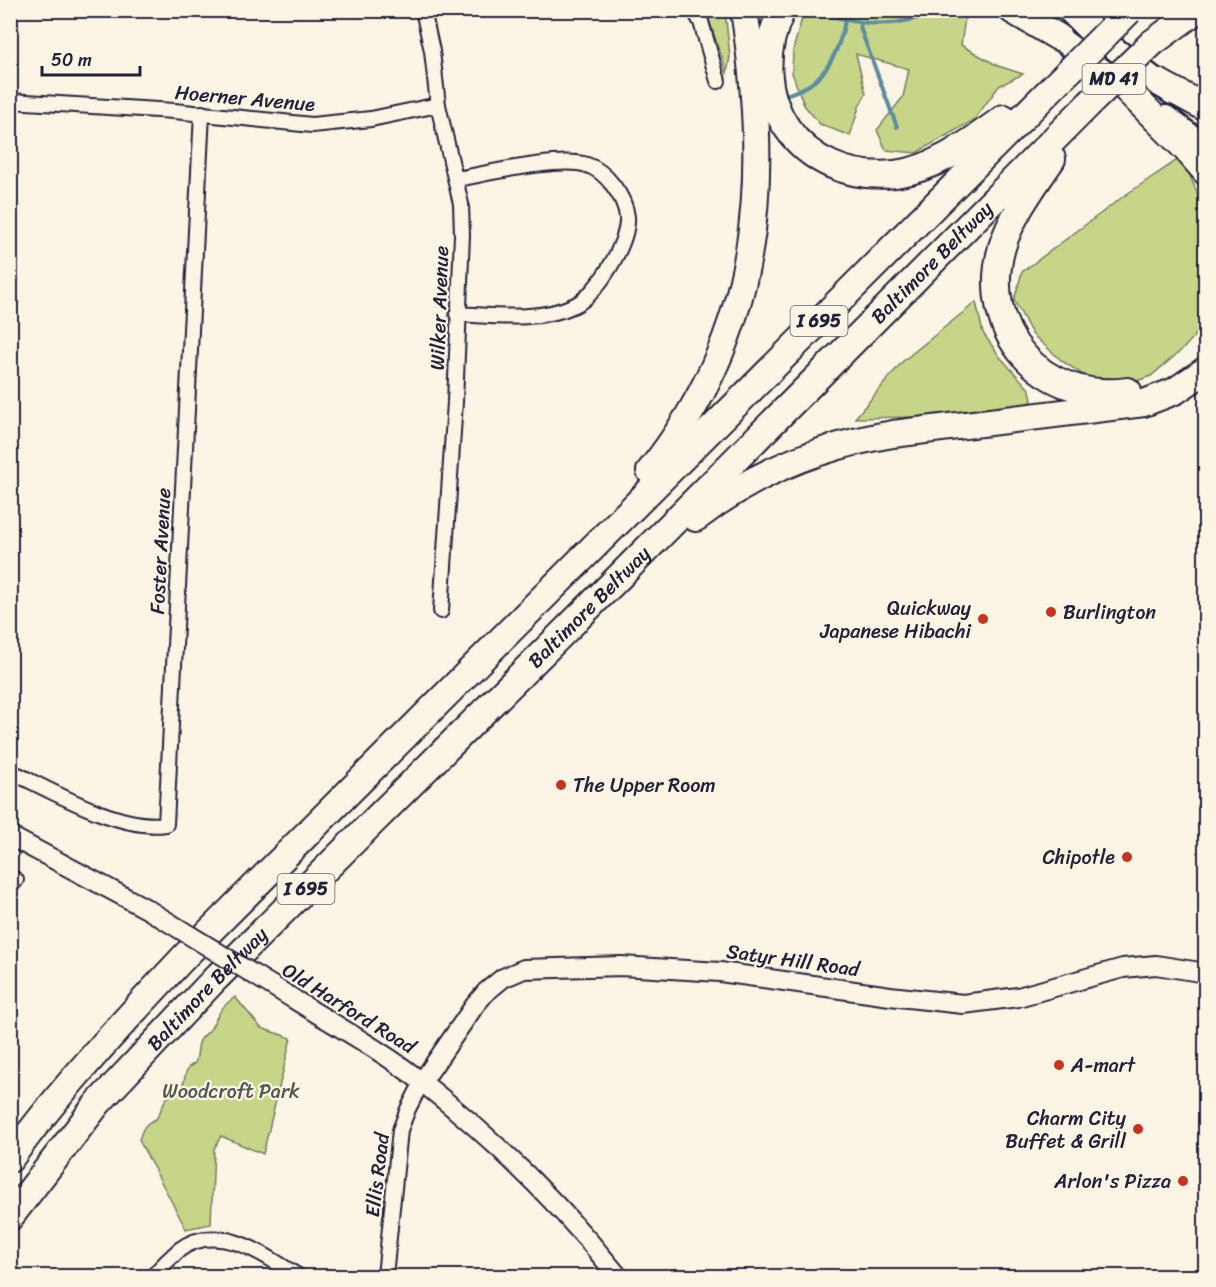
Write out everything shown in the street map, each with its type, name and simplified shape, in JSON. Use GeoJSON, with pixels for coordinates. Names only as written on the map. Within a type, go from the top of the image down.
{"type":"FeatureCollection","features":[{"type":"Feature","properties":{"kind":"highway"},"geometry":{"type":"LineString","coordinates":[[579,561],[666,452],[683,426],[714,369],[745,279],[756,212],[757,174],[753,78],[744,10]]}},
{"type":"Feature","properties":{"kind":"highway"},"geometry":{"type":"LineString","coordinates":[[782,10],[771,37],[767,56],[767,72],[773,100],[795,138],[823,161],[843,170],[861,174],[897,174],[939,160],[960,149],[1062,77]]}},
{"type":"Feature","properties":{"kind":"highway"},"geometry":{"type":"LineString","coordinates":[[1012,10],[1058,37]]}},
{"type":"Feature","properties":{"kind":"highway"},"geometry":{"type":"LineString","coordinates":[[1071,10],[1095,34]]}},
{"type":"Feature","properties":{"kind":"highway","name":"Baltimore Beltway"},"geometry":{"type":"LineString","coordinates":[[10,1217],[98,1103],[214,980],[1158,37],[1182,10]]}},
{"type":"Feature","properties":{"kind":"highway"},"geometry":{"type":"LineString","coordinates":[[1158,37],[1197,10]]}},
{"type":"Feature","properties":{"kind":"highway","name":"Baltimore Beltway"},"geometry":{"type":"LineString","coordinates":[[10,1159],[76,1077],[187,954],[1130,11]]}},
{"type":"Feature","properties":{"kind":"highway"},"geometry":{"type":"LineString","coordinates":[[1158,82],[1206,108]]}},
{"type":"Feature","properties":{"kind":"highway"},"geometry":{"type":"LineString","coordinates":[[1121,84],[1206,172]]}},
{"type":"Feature","properties":{"kind":"highway"},"geometry":{"type":"LineString","coordinates":[[1089,104],[1027,194],[1002,248],[996,284],[998,301],[1008,334],[1018,350],[1046,375],[1078,389],[1112,394],[1157,384],[1196,359],[1206,349]]}},
{"type":"Feature","properties":{"kind":"highway"},"geometry":{"type":"LineString","coordinates":[[619,577],[730,492],[827,448],[859,439],[893,434],[1144,403],[1160,399],[1206,370]]}},
{"type":"Feature","properties":{"kind":"main road","name":"MD 41"},"geometry":{"type":"LineString","coordinates":[[1023,10],[1206,147]]}},
{"type":"Feature","properties":{"kind":"main road","name":"MD 41"},"geometry":{"type":"LineString","coordinates":[[1064,10],[1206,117]]}},
{"type":"Feature","properties":{"kind":"street","name":"Wilker Avenue"},"geometry":{"type":"LineString","coordinates":[[423,10],[432,51],[438,105],[461,204],[462,235],[455,402],[441,611]]}},
{"type":"Feature","properties":{"kind":"street"},"geometry":{"type":"LineString","coordinates":[[694,10],[701,22],[718,81]]}},
{"type":"Feature","properties":{"kind":"street","name":"Hoerner Avenue"},"geometry":{"type":"LineString","coordinates":[[10,101],[202,113],[294,124],[330,124],[371,119],[438,105]]}},
{"type":"Feature","properties":{"kind":"street","name":"Foster Avenue"},"geometry":{"type":"LineString","coordinates":[[10,771],[96,811],[144,825],[166,824],[202,113]]}},
{"type":"Feature","properties":{"kind":"street"},"geometry":{"type":"LineString","coordinates":[[456,179],[528,166],[579,163],[597,169],[606,178],[623,203],[627,217],[620,246],[600,282],[578,304],[554,313],[536,316],[457,314]]}},
{"type":"Feature","properties":{"kind":"street","name":"Old Harford Road"},"geometry":{"type":"LineString","coordinates":[[10,836],[147,909],[422,1082],[511,1159],[573,1224],[618,1276]]}},
{"type":"Feature","properties":{"kind":"street","name":"Satyr Hill Road"},"geometry":{"type":"LineString","coordinates":[[422,1082],[486,992],[503,978],[524,969],[621,966],[711,972],[900,998],[963,1004],[1018,997],[1123,968],[1156,965],[1206,972]]}},
{"type":"Feature","properties":{"kind":"street","name":"Ellis Road"},"geometry":{"type":"LineString","coordinates":[[385,1276],[400,1130],[422,1082]]}},
{"type":"Feature","properties":{"kind":"street"},"geometry":{"type":"LineString","coordinates":[[153,1276],[181,1249],[199,1240],[220,1239],[250,1247],[298,1276]]}},
{"type":"Feature","properties":{"kind":"green space"},"geometry":{"type":"Polygon","coordinates":[[[834,10],[873,13],[890,10],[960,11],[965,18],[961,45],[998,66],[1023,74],[999,86],[974,120],[916,153],[886,150],[877,130],[903,97],[909,69],[856,54],[866,94],[859,107],[850,136],[820,124],[804,105],[792,73],[793,50],[804,11],[834,10]]]}},
{"type":"Feature","properties":{"kind":"green space"},"geometry":{"type":"Polygon","coordinates":[[[706,11],[725,11],[730,57],[727,73],[706,11]]]}},
{"type":"Feature","properties":{"kind":"green space"},"geometry":{"type":"Polygon","coordinates":[[[1182,157],[1199,197],[1205,223],[1203,250],[1198,265],[1205,273],[1205,324],[1184,348],[1151,376],[1121,386],[1094,382],[1062,361],[1032,334],[1014,300],[1022,272],[1124,196],[1182,157]]]}},
{"type":"Feature","properties":{"kind":"green space"},"geometry":{"type":"Polygon","coordinates":[[[976,302],[983,333],[1000,357],[1030,390],[1032,400],[1027,410],[971,416],[855,418],[903,361],[976,302]]]}},
{"type":"Feature","properties":{"kind":"green space","name":"Woodcroft Park"},"geometry":{"type":"Polygon","coordinates":[[[235,997],[261,1028],[291,1038],[263,1154],[221,1136],[214,1149],[211,1224],[186,1229],[139,1140],[144,1127],[156,1119],[167,1098],[181,1089],[187,1070],[197,1058],[200,1041],[210,1030],[218,1014],[235,997]]]}},
{"type":"Feature","properties":{"kind":"waterway"},"geometry":{"type":"LineString","coordinates":[[813,10],[845,19],[876,24],[907,21],[939,10]]}},
{"type":"Feature","properties":{"kind":"waterway"},"geometry":{"type":"LineString","coordinates":[[783,96],[809,85],[829,65],[845,21]]}},
{"type":"Feature","properties":{"kind":"waterway"},"geometry":{"type":"LineString","coordinates":[[860,23],[897,127]]}},
{"type":"Feature","properties":{"kind":"place","name":"Burlington"},"geometry":{"type":"Point","coordinates":[1051,612]}},
{"type":"Feature","properties":{"kind":"place","name":"Quickway Japanese Hibachi"},"geometry":{"type":"Point","coordinates":[983,619]}},
{"type":"Feature","properties":{"kind":"place","name":"The Upper Room"},"geometry":{"type":"Point","coordinates":[561,785]}},
{"type":"Feature","properties":{"kind":"place","name":"Chipotle"},"geometry":{"type":"Point","coordinates":[1127,857]}},
{"type":"Feature","properties":{"kind":"place","name":"A-mart"},"geometry":{"type":"Point","coordinates":[1059,1065]}},
{"type":"Feature","properties":{"kind":"place","name":"Charm City Buffet & Grill"},"geometry":{"type":"Point","coordinates":[1138,1129]}},
{"type":"Feature","properties":{"kind":"place","name":"Arlon's Pizza"},"geometry":{"type":"Point","coordinates":[1183,1181]}}]}
